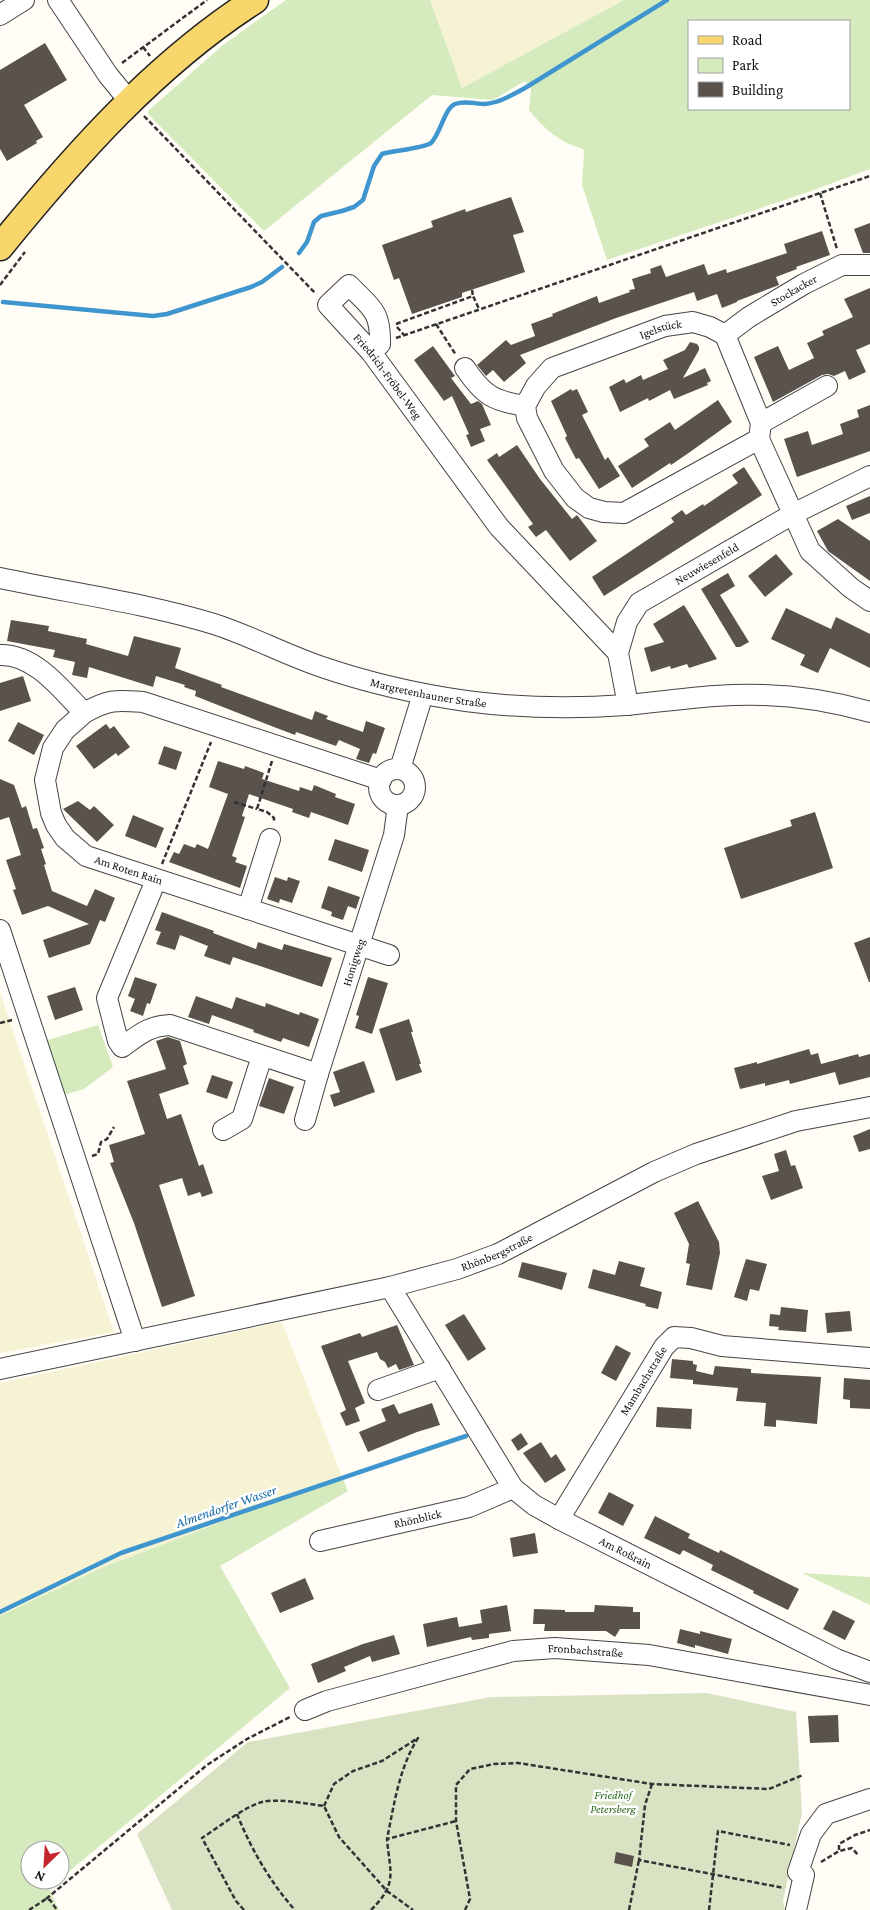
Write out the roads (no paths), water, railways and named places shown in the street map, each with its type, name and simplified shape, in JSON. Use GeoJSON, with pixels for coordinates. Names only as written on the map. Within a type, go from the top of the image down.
{"type":"FeatureCollection","features":[{"type":"Feature","properties":{"kind":"main road"},"geometry":{"type":"LineString","coordinates":[[0,247],[68,167],[136,107],[161,72],[254,0]]}},
{"type":"Feature","properties":{"kind":"street"},"geometry":{"type":"LineString","coordinates":[[0,15],[24,0]]}},
{"type":"Feature","properties":{"kind":"street"},"geometry":{"type":"LineString","coordinates":[[58,0],[108,75],[136,107]]}},
{"type":"Feature","properties":{"kind":"street","name":"Stockacker"},"geometry":{"type":"LineString","coordinates":[[724,335],[749,317],[804,284],[842,265],[870,265]]}},
{"type":"Feature","properties":{"kind":"street","name":"Friedrich-Fröbel-Weg"},"geometry":{"type":"LineString","coordinates":[[376,348],[380,326],[375,312],[348,285],[328,305],[376,348],[499,527],[618,653]]}},
{"type":"Feature","properties":{"kind":"street","name":"Igelstück"},"geometry":{"type":"LineString","coordinates":[[525,406],[536,386],[552,368],[665,326],[693,322],[710,326],[724,335]]}},
{"type":"Feature","properties":{"kind":"street"},"geometry":{"type":"LineString","coordinates":[[724,335],[792,514],[810,551],[851,588],[870,601]]}},
{"type":"Feature","properties":{"kind":"street"},"geometry":{"type":"LineString","coordinates":[[465,368],[476,386],[491,398],[508,404],[525,406],[527,418],[554,471],[575,498],[589,508],[604,512],[624,513],[760,431],[827,386]]}},
{"type":"Feature","properties":{"kind":"street","name":"Neuwiesenfeld"},"geometry":{"type":"LineString","coordinates":[[628,705],[618,653],[627,622],[639,604],[792,514],[870,476]]}},
{"type":"Feature","properties":{"kind":"street","name":"Margretenhauner Straße"},"geometry":{"type":"LineString","coordinates":[[0,578],[168,612],[216,625],[320,667],[381,685],[423,694],[508,705],[577,708],[762,695],[818,700],[870,712]]}},
{"type":"Feature","properties":{"kind":"street"},"geometry":{"type":"LineString","coordinates":[[0,655],[12,656],[30,664],[56,684],[84,713]]}},
{"type":"Feature","properties":{"kind":"street"},"geometry":{"type":"LineString","coordinates":[[400,769],[423,694]]}},
{"type":"Feature","properties":{"kind":"street","name":"Am Roten Rain"},"geometry":{"type":"LineString","coordinates":[[381,780],[144,702],[120,700],[102,703],[84,713],[65,730],[53,748],[45,780],[51,813],[56,825],[64,838],[86,856],[389,955]]}},
{"type":"Feature","properties":{"kind":"street"},"geometry":{"type":"LineString","coordinates":[[400,769],[413,777],[416,784],[415,792],[411,799],[398,805],[385,800],[381,794],[381,780],[389,771],[400,769]]}},
{"type":"Feature","properties":{"kind":"street","name":"Honigweg"},"geometry":{"type":"LineString","coordinates":[[305,1120],[394,835],[398,805]]}},
{"type":"Feature","properties":{"kind":"street"},"geometry":{"type":"LineString","coordinates":[[248,910],[270,839]]}},
{"type":"Feature","properties":{"kind":"street"},"geometry":{"type":"LineString","coordinates":[[156,880],[107,998],[118,1041],[122,1047],[145,1030],[156,1025],[170,1025],[318,1074]]}},
{"type":"Feature","properties":{"kind":"street"},"geometry":{"type":"LineString","coordinates":[[0,930],[135,1341]]}},
{"type":"Feature","properties":{"kind":"street"},"geometry":{"type":"LineString","coordinates":[[223,1130],[242,1119],[262,1056]]}},
{"type":"Feature","properties":{"kind":"street","name":"Rhönbergstraße"},"geometry":{"type":"LineString","coordinates":[[0,1369],[390,1287],[458,1269],[498,1254],[654,1172],[696,1154],[796,1121],[870,1107]]}},
{"type":"Feature","properties":{"kind":"street","name":"Am Roßrain"},"geometry":{"type":"LineString","coordinates":[[390,1287],[513,1488],[534,1505],[836,1659],[870,1672]]}},
{"type":"Feature","properties":{"kind":"street","name":"Mambachstraße"},"geometry":{"type":"LineString","coordinates":[[559,1519],[664,1347],[674,1337],[691,1338],[722,1346],[870,1358]]}},
{"type":"Feature","properties":{"kind":"street"},"geometry":{"type":"LineString","coordinates":[[378,1390],[440,1368]]}},
{"type":"Feature","properties":{"kind":"street","name":"Rhönblick"},"geometry":{"type":"LineString","coordinates":[[320,1541],[469,1507],[513,1488]]}},
{"type":"Feature","properties":{"kind":"street","name":"Fronbachstraße"},"geometry":{"type":"LineString","coordinates":[[305,1710],[337,1698],[513,1651],[556,1648],[649,1655],[870,1695]]}},
{"type":"Feature","properties":{"kind":"street"},"geometry":{"type":"LineString","coordinates":[[796,1910],[804,1875],[798,1872],[811,1834],[826,1814],[870,1799]]}},
{"type":"Feature","properties":{"kind":"waterway"},"geometry":{"type":"LineString","coordinates":[[299,253],[307,242],[314,222],[321,216],[354,207],[363,200],[374,166],[382,154],[428,145],[434,139],[448,111],[455,104],[462,102],[485,104],[510,96],[667,0]]}},
{"type":"Feature","properties":{"kind":"waterway"},"geometry":{"type":"LineString","coordinates":[[3,302],[153,316],[167,314],[251,287],[262,282],[282,267]]}},
{"type":"Feature","properties":{"kind":"waterway","name":"Almendorfer Wasser"},"geometry":{"type":"LineString","coordinates":[[0,1612],[121,1553],[466,1436]]}},
{"type":"Feature","properties":{"kind":"park label","name":"Friedhof Petersberg"},"geometry":{"type":"Point","coordinates":[613,1802]}}]}
